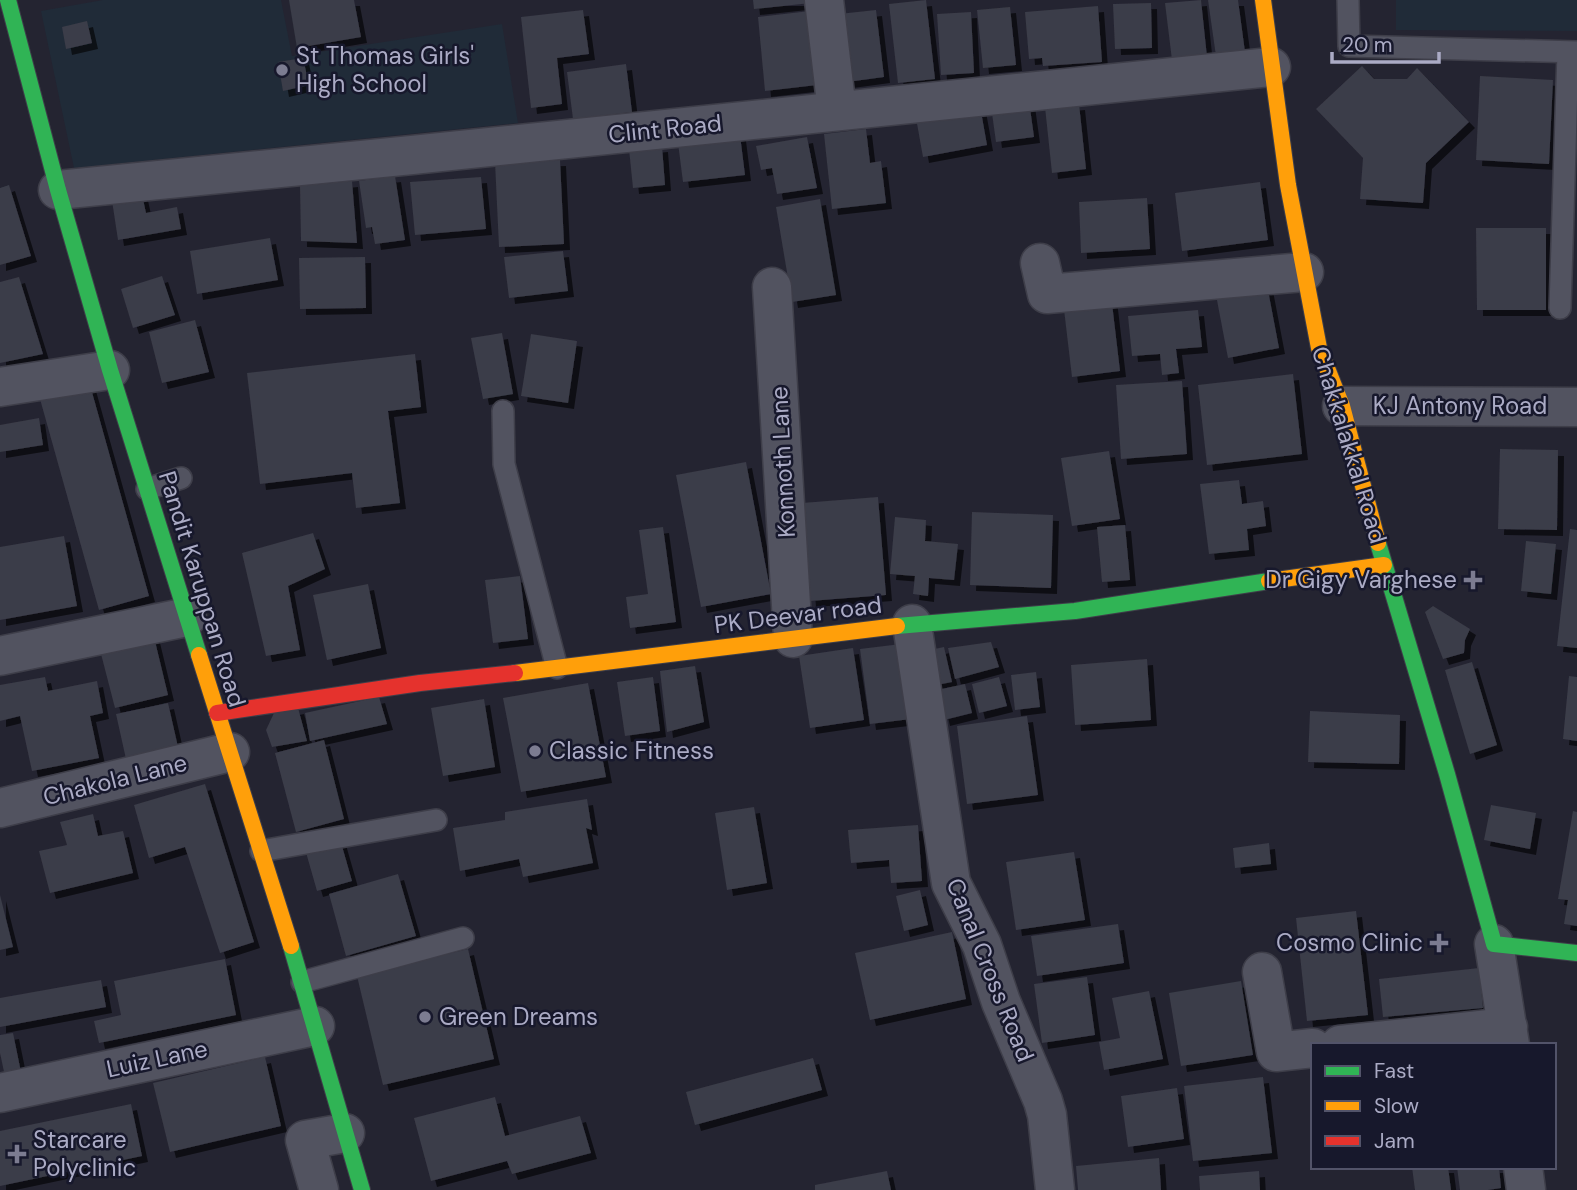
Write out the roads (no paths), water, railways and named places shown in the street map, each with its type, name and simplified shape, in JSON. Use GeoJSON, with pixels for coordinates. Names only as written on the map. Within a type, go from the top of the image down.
{"type":"FeatureCollection","features":[{"type":"Feature","properties":{"kind":"street","name":"Pandit Karuppan Road"},"geometry":{"type":"LineString","coordinates":[[8,0],[58,190],[110,370],[302,982],[362,1190]]}},
{"type":"Feature","properties":{"kind":"street"},"geometry":{"type":"LineString","coordinates":[[824,0],[837,111]]}},
{"type":"Feature","properties":{"kind":"street","name":"Chakkalakkal Road"},"geometry":{"type":"LineString","coordinates":[[1263,0],[1288,185],[1319,348],[1342,406],[1384,565],[1450,781],[1494,944],[1509,1036]]}},
{"type":"Feature","properties":{"kind":"street","name":"Clint Road"},"geometry":{"type":"LineString","coordinates":[[58,190],[1271,67]]}},
{"type":"Feature","properties":{"kind":"street"},"geometry":{"type":"LineString","coordinates":[[1040,264],[1047,294],[1304,272]]}},
{"type":"Feature","properties":{"kind":"street","name":"Konnoth Lane"},"geometry":{"type":"LineString","coordinates":[[772,287],[793,638]]}},
{"type":"Feature","properties":{"kind":"street"},"geometry":{"type":"LineString","coordinates":[[0,387],[110,370]]}},
{"type":"Feature","properties":{"kind":"street","name":"KJ Antony Road"},"geometry":{"type":"LineString","coordinates":[[1342,406],[1577,407]]}},
{"type":"Feature","properties":{"kind":"street","name":"PK Deevar road"},"geometry":{"type":"LineString","coordinates":[[217,713],[420,683],[793,638],[912,624],[1075,611],[1384,565]]}},
{"type":"Feature","properties":{"kind":"street"},"geometry":{"type":"LineString","coordinates":[[0,656],[187,617]]}},
{"type":"Feature","properties":{"kind":"street","name":"Canal Cross Road"},"geometry":{"type":"LineString","coordinates":[[912,624],[951,883],[982,945],[1001,1002],[1043,1101],[1055,1190]]}},
{"type":"Feature","properties":{"kind":"street","name":"Chakola Lane"},"geometry":{"type":"LineString","coordinates":[[0,808],[230,752]]}},
{"type":"Feature","properties":{"kind":"street"},"geometry":{"type":"LineString","coordinates":[[1494,944],[1577,953]]}},
{"type":"Feature","properties":{"kind":"street"},"geometry":{"type":"LineString","coordinates":[[1262,972],[1276,1052],[1311,1048]]}},
{"type":"Feature","properties":{"kind":"street","name":"Luiz Lane"},"geometry":{"type":"LineString","coordinates":[[0,1093],[315,1026]]}},
{"type":"Feature","properties":{"kind":"street"},"geometry":{"type":"LineString","coordinates":[[1378,1043],[1509,1036]]}},
{"type":"Feature","properties":{"kind":"street"},"geometry":{"type":"LineString","coordinates":[[319,1190],[305,1140],[345,1133]]}},
{"type":"Feature","properties":{"kind":"street"},"geometry":{"type":"LineString","coordinates":[[1524,1169],[1526,1190]]}},
{"type":"Feature","properties":{"kind":"lane"},"geometry":{"type":"LineString","coordinates":[[1348,0],[1349,46],[1572,52],[1560,308]]}},
{"type":"Feature","properties":{"kind":"lane"},"geometry":{"type":"LineString","coordinates":[[503,411],[504,464],[557,668]]}},
{"type":"Feature","properties":{"kind":"lane"},"geometry":{"type":"LineString","coordinates":[[147,489],[181,478]]}},
{"type":"Feature","properties":{"kind":"lane"},"geometry":{"type":"LineString","coordinates":[[261,851],[436,820]]}},
{"type":"Feature","properties":{"kind":"lane"},"geometry":{"type":"LineString","coordinates":[[302,982],[463,938]]}},
{"type":"Feature","properties":{"kind":"place","name":"St Thomas Girls' High School"},"geometry":{"type":"Point","coordinates":[282,70]}},
{"type":"Feature","properties":{"kind":"place","name":"Dr Gigy Varghese"},"geometry":{"type":"Point","coordinates":[1473,580]}},
{"type":"Feature","properties":{"kind":"place","name":"Classic Fitness"},"geometry":{"type":"Point","coordinates":[535,751]}},
{"type":"Feature","properties":{"kind":"place","name":"Cosmo Clinic"},"geometry":{"type":"Point","coordinates":[1439,943]}},
{"type":"Feature","properties":{"kind":"place","name":"Green Dreams"},"geometry":{"type":"Point","coordinates":[425,1017]}},
{"type":"Feature","properties":{"kind":"place","name":"Starcare Polyclinic"},"geometry":{"type":"Point","coordinates":[17,1154]}}]}
